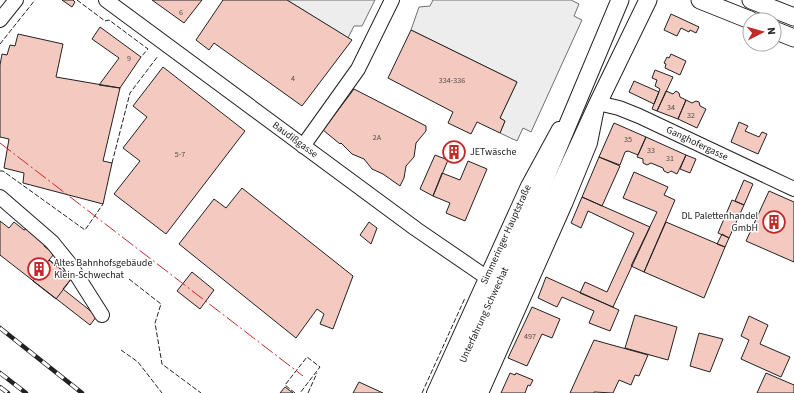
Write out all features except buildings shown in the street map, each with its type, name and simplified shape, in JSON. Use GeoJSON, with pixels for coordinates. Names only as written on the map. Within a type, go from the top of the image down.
{"type":"FeatureCollection","features":[{"type":"Feature","properties":{"kind":"main road","name":"Simmeringer Hauptstraße"},"geometry":{"type":"LineString","coordinates":[[527,240],[586,80],[620,0]]}},
{"type":"Feature","properties":{"kind":"main road"},"geometry":{"type":"LineString","coordinates":[[527,240],[598,103],[648,0]]}},
{"type":"Feature","properties":{"kind":"main road"},"geometry":{"type":"LineString","coordinates":[[700,0],[742,17]]}},
{"type":"Feature","properties":{"kind":"main road"},"geometry":{"type":"LineString","coordinates":[[751,0],[794,17]]}},
{"type":"Feature","properties":{"kind":"main road"},"geometry":{"type":"LineString","coordinates":[[782,33],[794,38]]}},
{"type":"Feature","properties":{"kind":"main road","name":"Unterfahrung Schwechat"},"geometry":{"type":"LineString","coordinates":[[448,393],[527,240]]}},
{"type":"Feature","properties":{"kind":"main road","name":"Unterfahrung Schwechat"},"geometry":{"type":"LineString","coordinates":[[465,393],[527,240]]}},
{"type":"Feature","properties":{"kind":"street"},"geometry":{"type":"LineString","coordinates":[[0,20],[16,0]]}},
{"type":"Feature","properties":{"kind":"street","name":"Baudißgasse"},"geometry":{"type":"LineString","coordinates":[[106,0],[422,233],[486,276]]}},
{"type":"Feature","properties":{"kind":"street"},"geometry":{"type":"LineString","coordinates":[[303,146],[358,69],[392,0]]}},
{"type":"Feature","properties":{"kind":"street","name":"Simmeringer Hauptstraße"},"geometry":{"type":"LineString","coordinates":[[434,393],[528,186],[586,80]]}},
{"type":"Feature","properties":{"kind":"street"},"geometry":{"type":"LineString","coordinates":[[481,393],[571,191],[590,143],[598,103]]}},
{"type":"Feature","properties":{"kind":"street","name":"Ganghofergasse"},"geometry":{"type":"LineString","coordinates":[[598,103],[619,108],[639,116],[794,189]]}},
{"type":"Feature","properties":{"kind":"street"},"geometry":{"type":"LineString","coordinates":[[0,197],[52,242],[69,263],[102,315]]}},
{"type":"Feature","properties":{"kind":"shaded area"},"geometry":{"type":"Polygon","coordinates":[[[287,0],[375,0],[362,26],[354,26],[348,38],[287,0]]]}},
{"type":"Feature","properties":{"kind":"shaded area"},"geometry":{"type":"Polygon","coordinates":[[[433,0],[571,0],[579,4],[574,16],[582,20],[531,132],[523,128],[517,141],[500,133],[505,121],[500,118],[517,82],[411,30],[419,7],[430,6],[433,0]]]}},
{"type":"Feature","properties":{"kind":"railway"},"geometry":{"type":"LineString","coordinates":[[0,328],[82,393]]}},
{"type":"Feature","properties":{"kind":"railway"},"geometry":{"type":"LineString","coordinates":[[0,373],[26,393]]}},
{"type":"Feature","properties":{"kind":"railway"},"geometry":{"type":"LineString","coordinates":[[0,387],[8,393]]}},
{"type":"Feature","properties":{"kind":"fence"},"geometry":{"type":"LineString","coordinates":[[0,44],[35,0]]}},
{"type":"Feature","properties":{"kind":"fence"},"geometry":{"type":"LineString","coordinates":[[77,0],[105,21],[109,20],[148,49],[141,57]]}},
{"type":"Feature","properties":{"kind":"fence"},"geometry":{"type":"LineString","coordinates":[[112,163],[130,93],[158,56]]}},
{"type":"Feature","properties":{"kind":"fence"},"geometry":{"type":"LineString","coordinates":[[0,171],[3,171],[85,230],[103,204]]}},
{"type":"Feature","properties":{"kind":"fence"},"geometry":{"type":"LineString","coordinates":[[129,279],[161,304],[155,323],[162,364],[201,393]]}},
{"type":"Feature","properties":{"kind":"fence"},"geometry":{"type":"LineString","coordinates":[[422,393],[465,298]]}},
{"type":"Feature","properties":{"kind":"fence"},"geometry":{"type":"LineString","coordinates":[[121,350],[138,362],[162,393]]}},
{"type":"Feature","properties":{"kind":"fence"},"geometry":{"type":"LineString","coordinates":[[295,393],[285,385],[307,357],[320,367],[300,393]]}},
{"type":"Feature","properties":{"kind":"fence"},"geometry":{"type":"LineString","coordinates":[[308,393],[317,373]]}},
{"type":"Feature","properties":{"kind":"power"},"geometry":{"type":"LineString","coordinates":[[0,143],[303,376]]}},
{"type":"Feature","properties":{"kind":"place","name":"JETwäsche"},"geometry":{"type":"Point","coordinates":[454,152]}},
{"type":"Feature","properties":{"kind":"place","name":"DL Palettenhandel GmbH"},"geometry":{"type":"Point","coordinates":[774,222]}},
{"type":"Feature","properties":{"kind":"place","name":"Altes Bahnhofsgebäude Klein-Schwechat"},"geometry":{"type":"Point","coordinates":[39,269]}}]}
